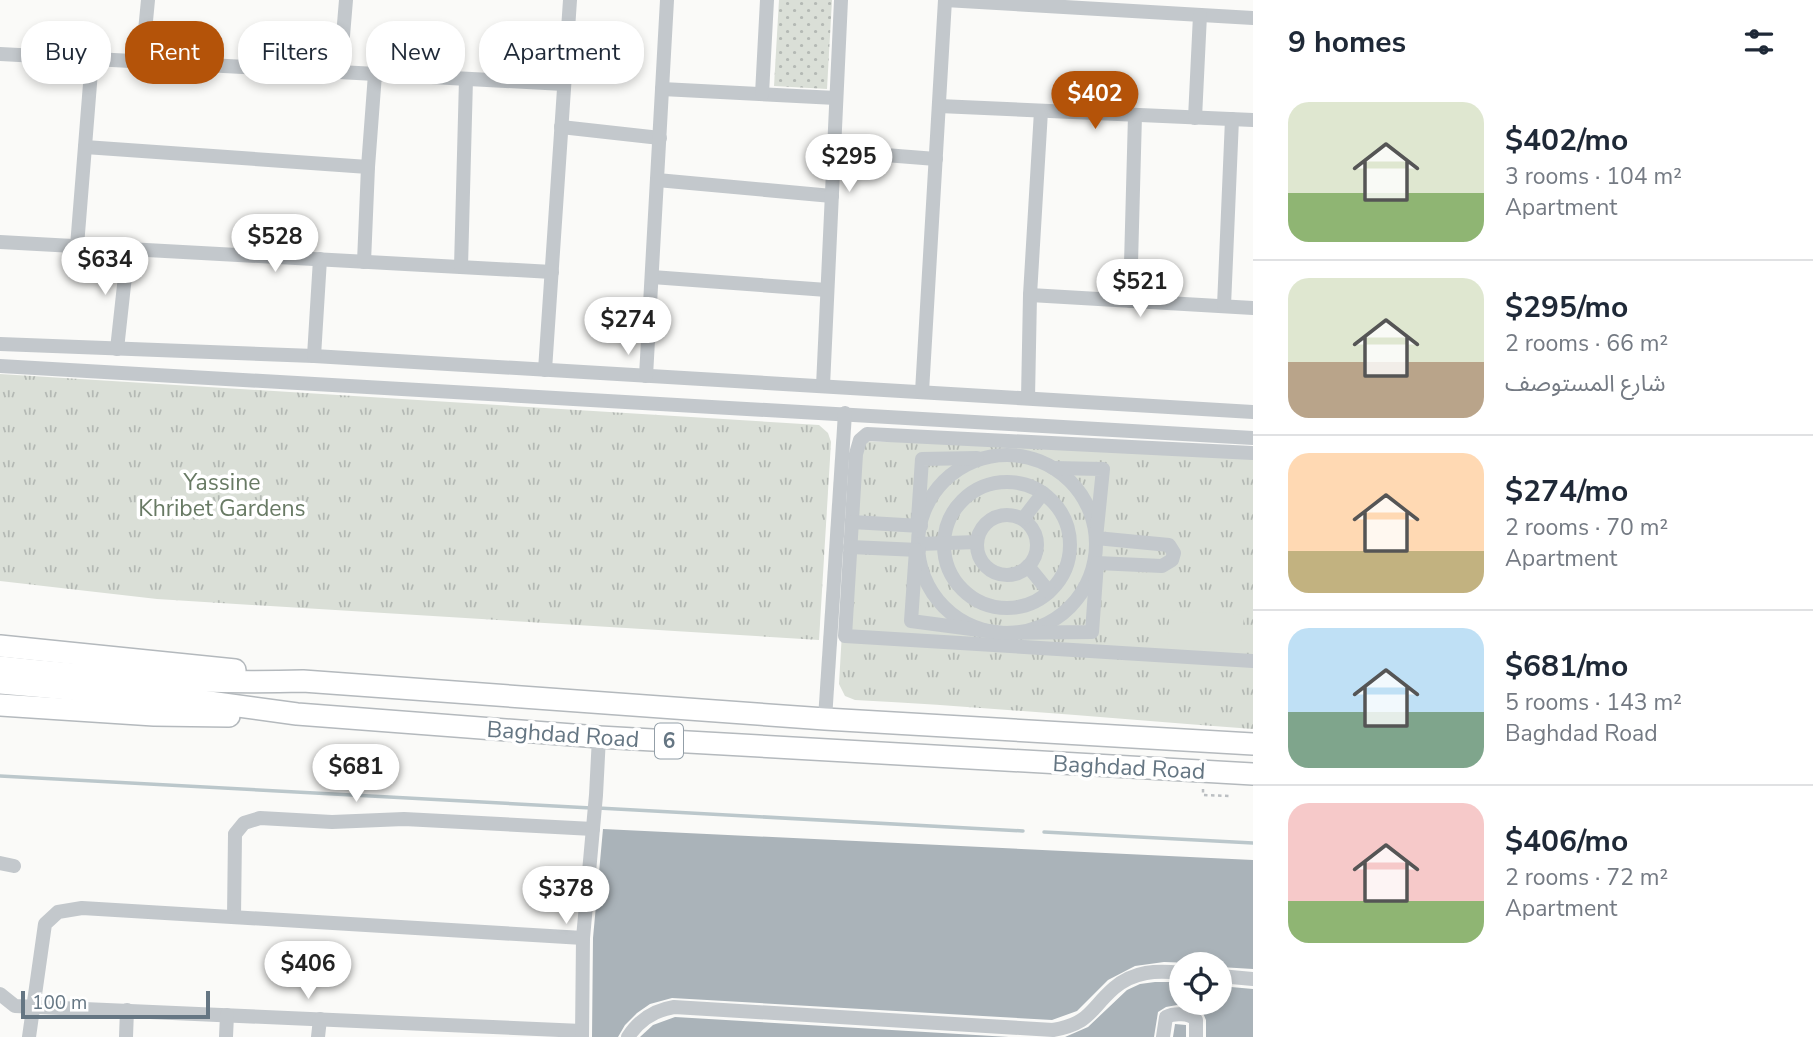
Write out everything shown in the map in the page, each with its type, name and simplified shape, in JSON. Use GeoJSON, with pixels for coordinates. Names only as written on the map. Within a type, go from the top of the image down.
{"type":"FeatureCollection","features":[{"type":"Feature","properties":{"kind":"highway"},"geometry":{"type":"LineString","coordinates":[[0,646],[257,673],[303,681]]}},
{"type":"Feature","properties":{"kind":"highway","name":"Baghdad Road"},"geometry":{"type":"LineString","coordinates":[[0,667],[87,684],[297,714],[599,737],[1253,774]]}},
{"type":"Feature","properties":{"kind":"highway","name":"Baghdad Road"},"geometry":{"type":"LineString","coordinates":[[0,683],[303,681],[825,719],[1253,744]]}},
{"type":"Feature","properties":{"kind":"highway"},"geometry":{"type":"LineString","coordinates":[[0,705],[154,715],[297,714]]}},
{"type":"Feature","properties":{"kind":"street"},"geometry":{"type":"LineString","coordinates":[[146,21],[148,0]]}},
{"type":"Feature","properties":{"kind":"street"},"geometry":{"type":"LineString","coordinates":[[344,21],[346,0]]}},
{"type":"Feature","properties":{"kind":"street"},"geometry":{"type":"LineString","coordinates":[[568,21],[570,0]]}},
{"type":"Feature","properties":{"kind":"street"},"geometry":{"type":"LineString","coordinates":[[646,376],[667,0]]}},
{"type":"Feature","properties":{"kind":"street"},"geometry":{"type":"LineString","coordinates":[[761,94],[767,0]]}},
{"type":"Feature","properties":{"kind":"street"},"geometry":{"type":"LineString","coordinates":[[823,386],[841,0]]}},
{"type":"Feature","properties":{"kind":"street"},"geometry":{"type":"LineString","coordinates":[[922,392],[945,0],[1053,3],[1253,18]]}},
{"type":"Feature","properties":{"kind":"street"},"geometry":{"type":"LineString","coordinates":[[1195,118],[1200,15]]}},
{"type":"Feature","properties":{"kind":"street"},"geometry":{"type":"LineString","coordinates":[[0,54],[21,55]]}},
{"type":"Feature","properties":{"kind":"street"},"geometry":{"type":"LineString","coordinates":[[461,267],[466,79],[479,80]]}},
{"type":"Feature","properties":{"kind":"street"},"geometry":{"type":"LineString","coordinates":[[77,246],[90,84]]}},
{"type":"Feature","properties":{"kind":"street"},"geometry":{"type":"LineString","coordinates":[[364,262],[374,84]]}},
{"type":"Feature","properties":{"kind":"street"},"geometry":{"type":"LineString","coordinates":[[545,370],[564,84]]}},
{"type":"Feature","properties":{"kind":"street"},"geometry":{"type":"LineString","coordinates":[[662,89],[836,98]]}},
{"type":"Feature","properties":{"kind":"street"},"geometry":{"type":"LineString","coordinates":[[939,106],[1253,120]]}},
{"type":"Feature","properties":{"kind":"street"},"geometry":{"type":"LineString","coordinates":[[1028,398],[1030,295],[1041,111]]}},
{"type":"Feature","properties":{"kind":"street"},"geometry":{"type":"LineString","coordinates":[[1130,301],[1135,115]]}},
{"type":"Feature","properties":{"kind":"street"},"geometry":{"type":"LineString","coordinates":[[1224,306],[1232,119]]}},
{"type":"Feature","properties":{"kind":"street"},"geometry":{"type":"LineString","coordinates":[[561,127],[660,138]]}},
{"type":"Feature","properties":{"kind":"street"},"geometry":{"type":"LineString","coordinates":[[85,147],[368,167]]}},
{"type":"Feature","properties":{"kind":"street"},"geometry":{"type":"LineString","coordinates":[[834,151],[936,159]]}},
{"type":"Feature","properties":{"kind":"street"},"geometry":{"type":"LineString","coordinates":[[657,180],[832,196]]}},
{"type":"Feature","properties":{"kind":"street"},"geometry":{"type":"LineString","coordinates":[[0,242],[552,272]]}},
{"type":"Feature","properties":{"kind":"street"},"geometry":{"type":"LineString","coordinates":[[117,349],[128,248]]}},
{"type":"Feature","properties":{"kind":"street"},"geometry":{"type":"LineString","coordinates":[[314,356],[320,259]]}},
{"type":"Feature","properties":{"kind":"street"},"geometry":{"type":"LineString","coordinates":[[652,277],[828,290]]}},
{"type":"Feature","properties":{"kind":"street"},"geometry":{"type":"LineString","coordinates":[[1030,295],[1253,308]]}},
{"type":"Feature","properties":{"kind":"street"},"geometry":{"type":"LineString","coordinates":[[0,344],[314,356],[1253,412]]}},
{"type":"Feature","properties":{"kind":"street"},"geometry":{"type":"LineString","coordinates":[[19,367],[20,346]]}},
{"type":"Feature","properties":{"kind":"street"},"geometry":{"type":"LineString","coordinates":[[0,366],[1253,438]]}},
{"type":"Feature","properties":{"kind":"street"},"geometry":{"type":"LineString","coordinates":[[707,405],[709,379]]}},
{"type":"Feature","properties":{"kind":"street"},"geometry":{"type":"LineString","coordinates":[[1098,428],[1099,403]]}},
{"type":"Feature","properties":{"kind":"street"},"geometry":{"type":"LineString","coordinates":[[825,719],[845,413]]}},
{"type":"Feature","properties":{"kind":"street"},"geometry":{"type":"LineString","coordinates":[[1253,453],[867,434],[860,440],[856,454],[845,636],[1253,661]]}},
{"type":"Feature","properties":{"kind":"street"},"geometry":{"type":"LineString","coordinates":[[1011,481],[1017,456]]}},
{"type":"Feature","properties":{"kind":"street"},"geometry":{"type":"LineString","coordinates":[[1053,468],[1103,469],[1096,536],[1092,632],[1002,633],[911,621],[922,459],[1017,456],[1041,462],[1053,468],[1079,490],[1087,505],[1096,536]]}},
{"type":"Feature","properties":{"kind":"street"},"geometry":{"type":"LineString","coordinates":[[919,526],[926,509],[944,482],[957,472],[986,458]]}},
{"type":"Feature","properties":{"kind":"street"},"geometry":{"type":"LineString","coordinates":[[1011,481],[1024,483],[1043,493],[1062,513],[1067,524],[1069,549],[1064,572],[1049,592],[1027,605],[1006,608],[978,602],[959,587],[947,565],[943,541],[950,516],[965,497],[987,485],[1011,481]]}},
{"type":"Feature","properties":{"kind":"street"},"geometry":{"type":"LineString","coordinates":[[1023,519],[1043,493]]}},
{"type":"Feature","properties":{"kind":"street"},"geometry":{"type":"LineString","coordinates":[[1009,515],[1023,519],[1033,529],[1037,543],[1035,558],[1028,566],[1012,575],[997,574],[981,560],[977,542],[984,526],[995,517],[1009,515]]}},
{"type":"Feature","properties":{"kind":"street"},"geometry":{"type":"LineString","coordinates":[[852,522],[919,526]]}},
{"type":"Feature","properties":{"kind":"street"},"geometry":{"type":"LineString","coordinates":[[918,548],[923,572],[940,603],[968,624],[1002,633],[1035,628],[1064,612],[1086,586],[1097,564],[1162,566],[1172,560],[1174,553],[1169,545],[1096,536],[1069,549]]}},
{"type":"Feature","properties":{"kind":"street"},"geometry":{"type":"LineString","coordinates":[[850,547],[918,548],[943,541],[977,542]]}},
{"type":"Feature","properties":{"kind":"street"},"geometry":{"type":"LineString","coordinates":[[1069,549],[1095,568]]}},
{"type":"Feature","properties":{"kind":"street"},"geometry":{"type":"LineString","coordinates":[[1028,566],[1049,592]]}},
{"type":"Feature","properties":{"kind":"street"},"geometry":{"type":"LineString","coordinates":[[1002,633],[1006,608]]}},
{"type":"Feature","properties":{"kind":"street"},"geometry":{"type":"LineString","coordinates":[[0,993],[15,1006],[320,1019],[410,1030],[582,1034],[583,939],[599,737]]}},
{"type":"Feature","properties":{"kind":"street"},"geometry":{"type":"LineString","coordinates":[[234,918],[235,834],[244,823],[260,818],[332,822],[404,819],[594,823]]}},
{"type":"Feature","properties":{"kind":"street"},"geometry":{"type":"LineString","coordinates":[[29,1037],[45,924],[58,912],[82,908],[583,939]]}},
{"type":"Feature","properties":{"kind":"street"},"geometry":{"type":"LineString","coordinates":[[628,1037],[651,1014],[674,1007],[1053,1030],[1071,1026],[1088,1016],[1114,988],[1130,978],[1149,972],[1169,973]]}},
{"type":"Feature","properties":{"kind":"street"},"geometry":{"type":"LineString","coordinates":[[1232,977],[1253,979]]}},
{"type":"Feature","properties":{"kind":"street"},"geometry":{"type":"LineString","coordinates":[[126,1037],[127,1010]]}},
{"type":"Feature","properties":{"kind":"street"},"geometry":{"type":"LineString","coordinates":[[226,1037],[228,1014]]}},
{"type":"Feature","properties":{"kind":"street"},"geometry":{"type":"LineString","coordinates":[[1163,1037],[1164,1020],[1170,1015],[1190,1015],[1195,1018],[1196,1037]]}},
{"type":"Feature","properties":{"kind":"street"},"geometry":{"type":"LineString","coordinates":[[318,1037],[320,1019]]}},
{"type":"Feature","properties":{"kind":"path"},"geometry":{"type":"LineString","coordinates":[[1203,795],[1228,796]]}},
{"type":"Feature","properties":{"kind":"green space"},"geometry":{"type":"Polygon","coordinates":[[[779,0],[832,0],[827,89],[774,86],[779,0]]]}},
{"type":"Feature","properties":{"kind":"green space","name":"Yassine Khribet Gardens"},"geometry":{"type":"Polygon","coordinates":[[[0,374],[819,425],[828,433],[831,442],[819,640],[157,599],[0,581],[0,374]]]}},
{"type":"Feature","properties":{"kind":"green space"},"geometry":{"type":"Polygon","coordinates":[[[853,441],[1253,450],[1253,729],[855,700],[845,696],[839,684],[853,441]]]}},
{"type":"Feature","properties":{"kind":"green space"},"geometry":{"type":"Polygon","coordinates":[[[1170,610],[1244,615],[1241,651],[1167,646],[1170,610]]]}},
{"type":"Feature","properties":{"kind":"building"},"geometry":{"type":"Polygon","coordinates":[[[603,829],[1253,860],[1253,969],[1232,968],[1232,952],[1169,952],[1169,962],[1135,966],[1108,980],[1077,1011],[1052,1020],[672,998],[650,1004],[637,1013],[618,1037],[592,1037],[593,938],[603,829]]]}},
{"type":"Feature","properties":{"kind":"building"},"geometry":{"type":"Polygon","coordinates":[[[1169,982],[1169,1006],[1158,1012],[1154,1037],[1065,1037],[1088,1027],[1127,990],[1140,984],[1169,982]]]}},
{"type":"Feature","properties":{"kind":"building"},"geometry":{"type":"Polygon","coordinates":[[[1232,987],[1253,989],[1253,1037],[1206,1037],[1204,1015],[1232,1015],[1232,987]]]}},
{"type":"Feature","properties":{"kind":"building"},"geometry":{"type":"Polygon","coordinates":[[[675,1017],[1009,1037],[640,1037],[653,1025],[675,1017]]]}},
{"type":"Feature","properties":{"kind":"building"},"geometry":{"type":"Polygon","coordinates":[[[1175,1024],[1186,1025],[1186,1037],[1173,1037],[1175,1024]]]}},
{"type":"Feature","properties":{"kind":"waterway"},"geometry":{"type":"LineString","coordinates":[[0,776],[591,808]]}},
{"type":"Feature","properties":{"kind":"waterway"},"geometry":{"type":"LineString","coordinates":[[598,808],[1023,831]]}},
{"type":"Feature","properties":{"kind":"waterway"},"geometry":{"type":"LineString","coordinates":[[1044,832],[1253,843]]}}]}
